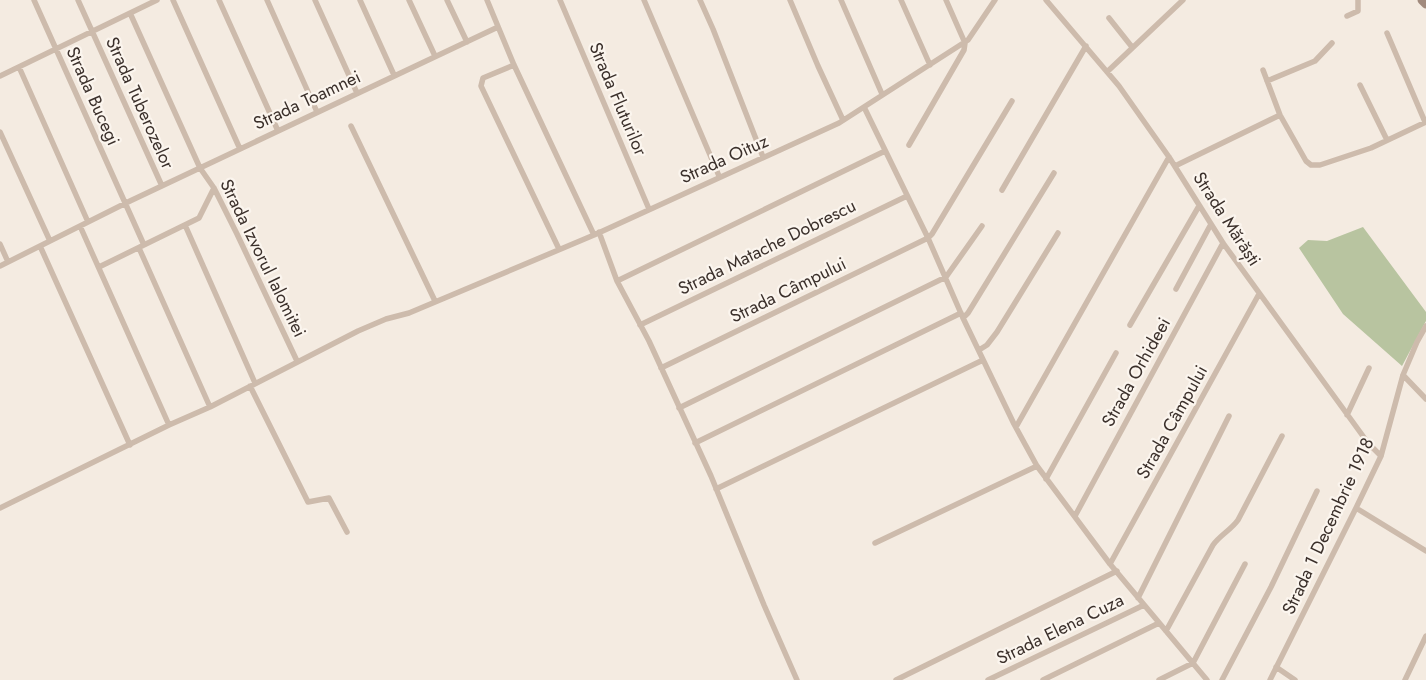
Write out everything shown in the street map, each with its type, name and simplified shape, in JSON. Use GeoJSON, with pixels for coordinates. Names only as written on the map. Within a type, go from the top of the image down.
{"type":"FeatureCollection","features":[{"type":"Feature","properties":{"kind":"main road"},"geometry":{"type":"LineString","coordinates":[[1422,0],[1426,4]]}},
{"type":"Feature","properties":{"kind":"street","name":"Strada Bucegi"},"geometry":{"type":"LineString","coordinates":[[34,0],[127,202],[141,246],[210,407]]}},
{"type":"Feature","properties":{"kind":"street","name":"Strada Tuberozelor"},"geometry":{"type":"LineString","coordinates":[[78,0],[162,186]]}},
{"type":"Feature","properties":{"kind":"street"},"geometry":{"type":"LineString","coordinates":[[0,76],[156,0]]}},
{"type":"Feature","properties":{"kind":"street"},"geometry":{"type":"LineString","coordinates":[[173,0],[240,149]]}},
{"type":"Feature","properties":{"kind":"street"},"geometry":{"type":"LineString","coordinates":[[219,0],[278,131]]}},
{"type":"Feature","properties":{"kind":"street"},"geometry":{"type":"LineString","coordinates":[[267,0],[317,112]]}},
{"type":"Feature","properties":{"kind":"street"},"geometry":{"type":"LineString","coordinates":[[315,0],[357,93]]}},
{"type":"Feature","properties":{"kind":"street"},"geometry":{"type":"LineString","coordinates":[[360,0],[394,75]]}},
{"type":"Feature","properties":{"kind":"street"},"geometry":{"type":"LineString","coordinates":[[409,0],[435,56]]}},
{"type":"Feature","properties":{"kind":"street"},"geometry":{"type":"LineString","coordinates":[[446,0],[466,42]]}},
{"type":"Feature","properties":{"kind":"street"},"geometry":{"type":"LineString","coordinates":[[486,0],[514,65],[696,443],[797,680]]}},
{"type":"Feature","properties":{"kind":"street","name":"Strada Fluturilor"},"geometry":{"type":"LineString","coordinates":[[560,0],[650,209]]}},
{"type":"Feature","properties":{"kind":"street"},"geometry":{"type":"LineString","coordinates":[[644,0],[719,176]]}},
{"type":"Feature","properties":{"kind":"street"},"geometry":{"type":"LineString","coordinates":[[700,0],[763,157]]}},
{"type":"Feature","properties":{"kind":"street"},"geometry":{"type":"LineString","coordinates":[[790,0],[843,120]]}},
{"type":"Feature","properties":{"kind":"street"},"geometry":{"type":"LineString","coordinates":[[841,0],[882,94]]}},
{"type":"Feature","properties":{"kind":"street"},"geometry":{"type":"LineString","coordinates":[[902,0],[930,64]]}},
{"type":"Feature","properties":{"kind":"street"},"geometry":{"type":"LineString","coordinates":[[909,144],[961,57],[965,43],[946,0]]}},
{"type":"Feature","properties":{"kind":"street","name":"Strada Oituz"},"geometry":{"type":"LineString","coordinates":[[0,508],[169,425],[210,407],[358,331],[386,319],[409,313],[597,234],[843,120],[965,43],[973,36],[995,0]]}},
{"type":"Feature","properties":{"kind":"street","name":"Strada Mărăști"},"geometry":{"type":"LineString","coordinates":[[1046,0],[1108,70],[1169,157],[1223,243],[1347,415],[1380,456]]}},
{"type":"Feature","properties":{"kind":"street"},"geometry":{"type":"LineString","coordinates":[[1108,70],[1183,0]]}},
{"type":"Feature","properties":{"kind":"street"},"geometry":{"type":"LineString","coordinates":[[1348,16],[1358,11],[1358,0]]}},
{"type":"Feature","properties":{"kind":"street","name":"Strada Izvorul Ialomitei"},"geometry":{"type":"LineString","coordinates":[[130,13],[200,168],[214,188],[297,361]]}},
{"type":"Feature","properties":{"kind":"street"},"geometry":{"type":"LineString","coordinates":[[1108,18],[1132,47]]}},
{"type":"Feature","properties":{"kind":"street","name":"Strada Toamnei"},"geometry":{"type":"LineString","coordinates":[[0,266],[127,202],[498,27]]}},
{"type":"Feature","properties":{"kind":"street"},"geometry":{"type":"LineString","coordinates":[[1263,70],[1280,115],[1306,161],[1311,165],[1320,165],[1387,140],[1426,122],[1387,33]]}},
{"type":"Feature","properties":{"kind":"street"},"geometry":{"type":"LineString","coordinates":[[1267,81],[1315,61],[1332,43]]}},
{"type":"Feature","properties":{"kind":"street"},"geometry":{"type":"LineString","coordinates":[[1002,190],[1086,46]]}},
{"type":"Feature","properties":{"kind":"street"},"geometry":{"type":"LineString","coordinates":[[514,65],[483,78],[481,86],[559,249]]}},
{"type":"Feature","properties":{"kind":"street"},"geometry":{"type":"LineString","coordinates":[[19,67],[88,222]]}},
{"type":"Feature","properties":{"kind":"street"},"geometry":{"type":"LineString","coordinates":[[1360,85],[1387,140]]}},
{"type":"Feature","properties":{"kind":"street"},"geometry":{"type":"LineString","coordinates":[[928,238],[1012,102]]}},
{"type":"Feature","properties":{"kind":"street"},"geometry":{"type":"LineString","coordinates":[[864,107],[928,238],[962,316],[1016,427],[1038,466],[1110,564],[1207,680]]}},
{"type":"Feature","properties":{"kind":"street"},"geometry":{"type":"LineString","coordinates":[[1174,166],[1280,115]]}},
{"type":"Feature","properties":{"kind":"street"},"geometry":{"type":"LineString","coordinates":[[351,126],[435,301]]}},
{"type":"Feature","properties":{"kind":"street"},"geometry":{"type":"LineString","coordinates":[[0,132],[50,241]]}},
{"type":"Feature","properties":{"kind":"street"},"geometry":{"type":"LineString","coordinates":[[617,281],[885,151]]}},
{"type":"Feature","properties":{"kind":"street"},"geometry":{"type":"LineString","coordinates":[[1016,427],[1169,157]]}},
{"type":"Feature","properties":{"kind":"street"},"geometry":{"type":"LineString","coordinates":[[696,443],[968,313],[1054,173]]}},
{"type":"Feature","properties":{"kind":"street"},"geometry":{"type":"LineString","coordinates":[[98,267],[199,218],[214,188]]}},
{"type":"Feature","properties":{"kind":"street","name":"Strada Matache Dobrescu"},"geometry":{"type":"LineString","coordinates":[[640,325],[907,196]]}},
{"type":"Feature","properties":{"kind":"street"},"geometry":{"type":"LineString","coordinates":[[1130,324],[1199,206]]}},
{"type":"Feature","properties":{"kind":"street"},"geometry":{"type":"LineString","coordinates":[[1176,289],[1211,224]]}},
{"type":"Feature","properties":{"kind":"street"},"geometry":{"type":"LineString","coordinates":[[80,226],[169,425]]}},
{"type":"Feature","properties":{"kind":"street"},"geometry":{"type":"LineString","coordinates":[[185,226],[253,384],[308,502],[328,498],[347,532]]}},
{"type":"Feature","properties":{"kind":"street"},"geometry":{"type":"LineString","coordinates":[[679,408],[946,277],[982,226]]}},
{"type":"Feature","properties":{"kind":"street"},"geometry":{"type":"LineString","coordinates":[[979,350],[987,345],[997,332],[1058,233]]}},
{"type":"Feature","properties":{"kind":"street","name":"Strada Câmpului"},"geometry":{"type":"LineString","coordinates":[[661,368],[928,238]]}},
{"type":"Feature","properties":{"kind":"street","name":"Strada Orhideei"},"geometry":{"type":"LineString","coordinates":[[1075,516],[1223,243]]}},
{"type":"Feature","properties":{"kind":"street"},"geometry":{"type":"LineString","coordinates":[[0,244],[8,262]]}},
{"type":"Feature","properties":{"kind":"street"},"geometry":{"type":"LineString","coordinates":[[40,246],[130,445]]}},
{"type":"Feature","properties":{"kind":"street","name":"Strada Câmpului"},"geometry":{"type":"LineString","coordinates":[[1110,564],[1259,294]]}},
{"type":"Feature","properties":{"kind":"street","name":"Strada 1 Decembrie 1918"},"geometry":{"type":"LineString","coordinates":[[1270,680],[1380,456],[1403,375],[1426,326]]}},
{"type":"Feature","properties":{"kind":"street"},"geometry":{"type":"LineString","coordinates":[[1046,478],[1116,353]]}},
{"type":"Feature","properties":{"kind":"street"},"geometry":{"type":"LineString","coordinates":[[716,489],[984,360]]}},
{"type":"Feature","properties":{"kind":"street"},"geometry":{"type":"LineString","coordinates":[[1347,415],[1369,368]]}},
{"type":"Feature","properties":{"kind":"street"},"geometry":{"type":"LineString","coordinates":[[1403,375],[1426,399]]}},
{"type":"Feature","properties":{"kind":"street"},"geometry":{"type":"LineString","coordinates":[[1138,598],[1228,416]]}},
{"type":"Feature","properties":{"kind":"street"},"geometry":{"type":"LineString","coordinates":[[1166,631],[1213,545],[1238,520],[1282,436]]}},
{"type":"Feature","properties":{"kind":"street"},"geometry":{"type":"LineString","coordinates":[[875,543],[1038,466]]}},
{"type":"Feature","properties":{"kind":"street"},"geometry":{"type":"LineString","coordinates":[[1222,680],[1271,587],[1317,491]]}},
{"type":"Feature","properties":{"kind":"street"},"geometry":{"type":"LineString","coordinates":[[1356,508],[1426,551]]}},
{"type":"Feature","properties":{"kind":"street"},"geometry":{"type":"LineString","coordinates":[[1159,680],[1193,663],[1245,564]]}},
{"type":"Feature","properties":{"kind":"street"},"geometry":{"type":"LineString","coordinates":[[896,680],[1117,572]]}},
{"type":"Feature","properties":{"kind":"street","name":"Strada Elena Cuza"},"geometry":{"type":"LineString","coordinates":[[988,680],[1144,605]]}},
{"type":"Feature","properties":{"kind":"street"},"geometry":{"type":"LineString","coordinates":[[1043,680],[1160,623]]}},
{"type":"Feature","properties":{"kind":"street"},"geometry":{"type":"LineString","coordinates":[[1405,680],[1426,636]]}},
{"type":"Feature","properties":{"kind":"street"},"geometry":{"type":"LineString","coordinates":[[1276,667],[1295,680]]}},
{"type":"Feature","properties":{"kind":"green space"},"geometry":{"type":"Polygon","coordinates":[[[1363,227],[1426,312],[1426,321],[1402,366],[1343,314],[1299,248],[1308,240],[1327,241],[1363,227]]]}}]}
